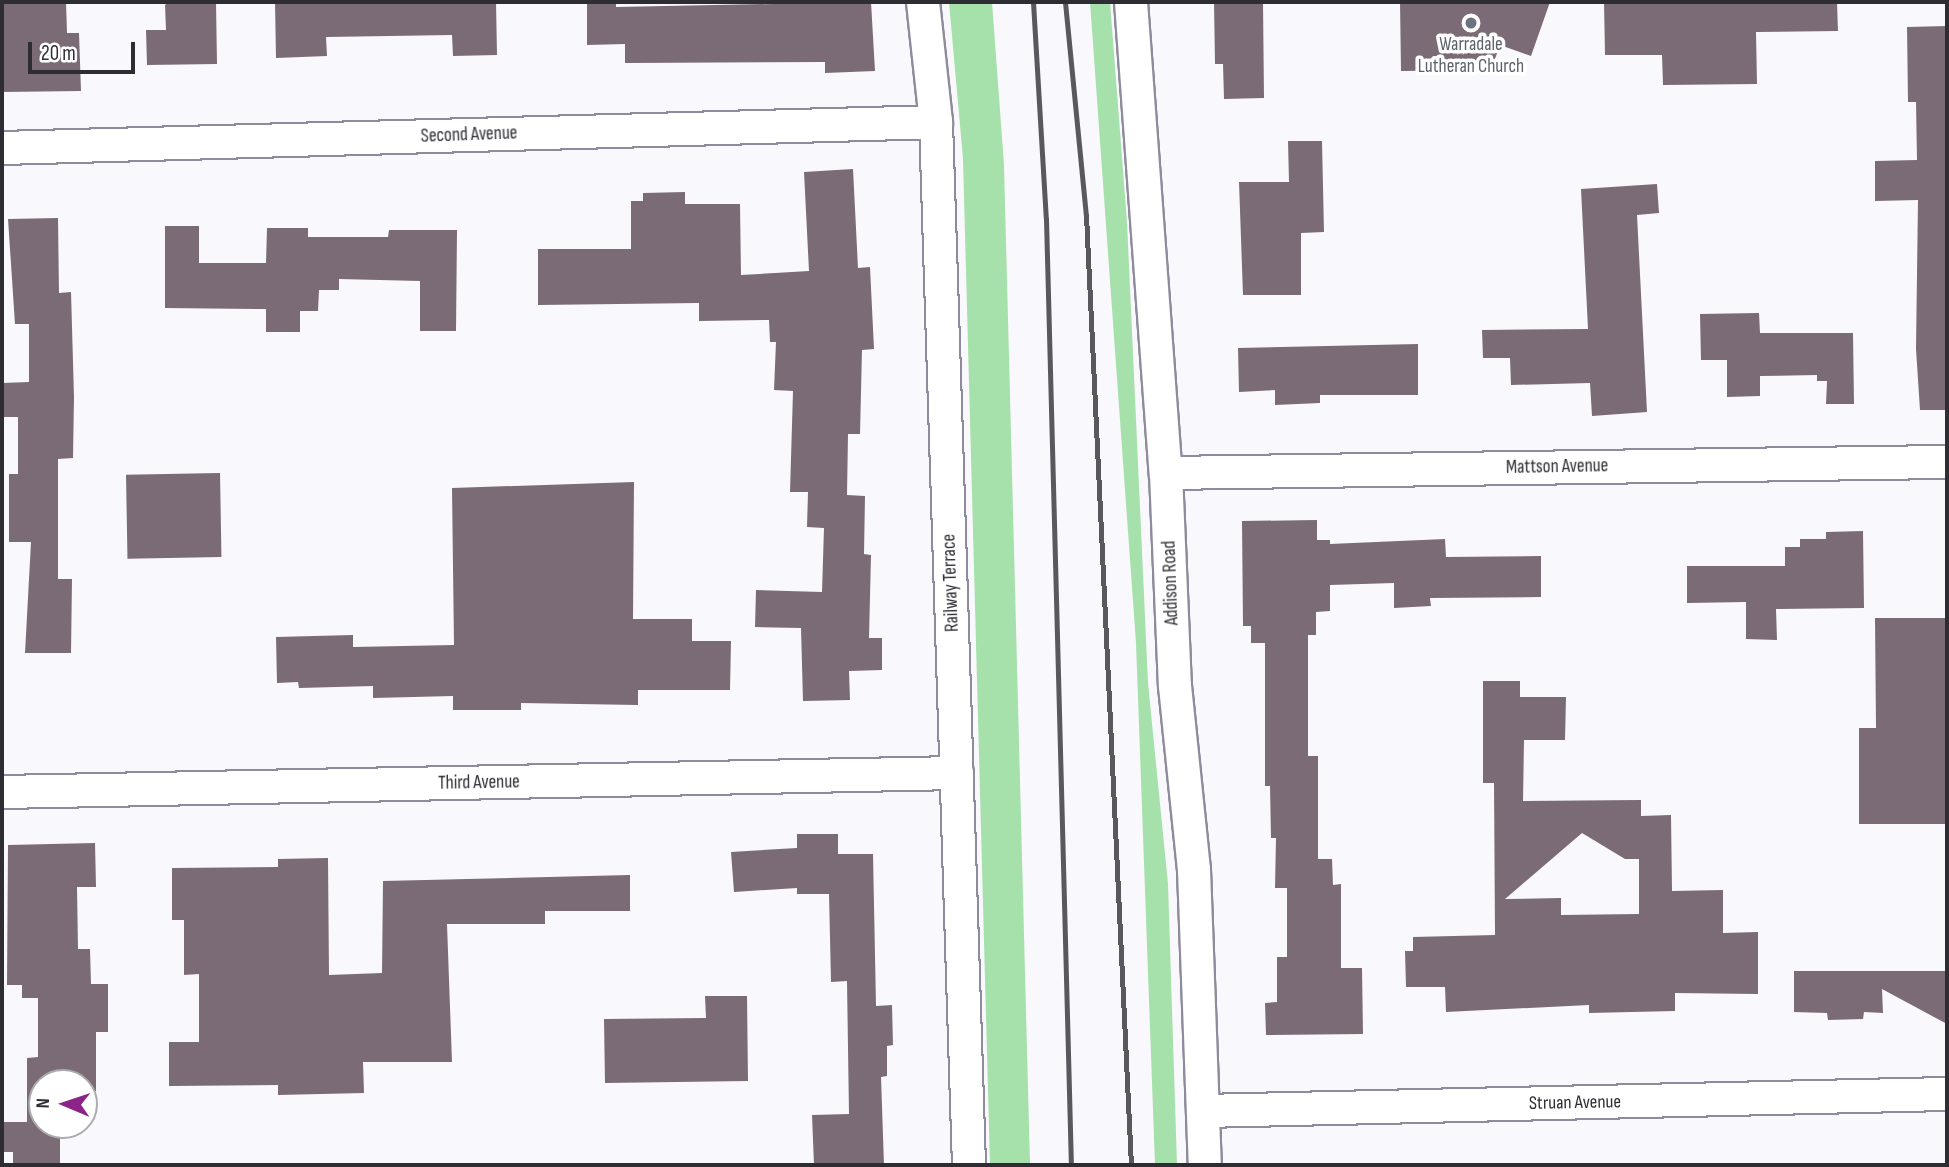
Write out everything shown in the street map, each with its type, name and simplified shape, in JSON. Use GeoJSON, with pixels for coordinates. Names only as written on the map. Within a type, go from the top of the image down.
{"type":"FeatureCollection","features":[{"type":"Feature","properties":{"kind":"street","name":"Railway Terrace"},"geometry":{"type":"LineString","coordinates":[[923,2],[936,122],[969,1165]]}},
{"type":"Feature","properties":{"kind":"street","name":"Addison Road"},"geometry":{"type":"LineString","coordinates":[[1131,2],[1166,473],[1175,686],[1195,870],[1205,1165]]}},
{"type":"Feature","properties":{"kind":"street","name":"Second Avenue"},"geometry":{"type":"LineString","coordinates":[[2,148],[936,122]]}},
{"type":"Feature","properties":{"kind":"street","name":"Mattson Avenue"},"geometry":{"type":"LineString","coordinates":[[1166,473],[1947,462]]}},
{"type":"Feature","properties":{"kind":"street","name":"Third Avenue"},"geometry":{"type":"LineString","coordinates":[[2,792],[957,773]]}},
{"type":"Feature","properties":{"kind":"street","name":"Struan Avenue"},"geometry":{"type":"LineString","coordinates":[[1203,1111],[1947,1094]]}},
{"type":"Feature","properties":{"kind":"green space"},"geometry":{"type":"Polygon","coordinates":[[[949,2],[992,2],[1004,165],[1030,1165],[990,1165],[963,159],[949,2]]]}},
{"type":"Feature","properties":{"kind":"green space"},"geometry":{"type":"Polygon","coordinates":[[[1090,2],[1110,2],[1127,222],[1148,683],[1168,884],[1177,1165],[1155,1165],[1136,643],[1090,2]]]}},
{"type":"Feature","properties":{"kind":"building"},"geometry":{"type":"Polygon","coordinates":[[[2,2],[66,2],[67,33],[79,33],[81,91],[2,92],[2,2]]]}},
{"type":"Feature","properties":{"kind":"building"},"geometry":{"type":"Polygon","coordinates":[[[169,2],[216,2],[217,64],[147,65],[146,30],[166,30],[165,5],[169,2]]]}},
{"type":"Feature","properties":{"kind":"building"},"geometry":{"type":"Polygon","coordinates":[[[275,2],[496,2],[497,55],[453,56],[452,35],[326,37],[327,56],[276,58],[275,2]]]}},
{"type":"Feature","properties":{"kind":"building"},"geometry":{"type":"Polygon","coordinates":[[[587,2],[616,2],[616,7],[871,2],[875,71],[825,73],[825,62],[625,63],[625,44],[587,45],[587,2]]]}},
{"type":"Feature","properties":{"kind":"building"},"geometry":{"type":"Polygon","coordinates":[[[1214,2],[1263,2],[1264,98],[1224,99],[1223,64],[1215,64],[1214,2]]]}},
{"type":"Feature","properties":{"kind":"building","name":"Warradale Lutheran Church"},"geometry":{"type":"Polygon","coordinates":[[[1400,2],[1550,2],[1531,56],[1500,45],[1491,70],[1401,71],[1400,2]]]}},
{"type":"Feature","properties":{"kind":"building"},"geometry":{"type":"Polygon","coordinates":[[[1604,2],[1837,2],[1838,31],[1756,32],[1757,84],[1663,85],[1662,55],[1605,55],[1604,2]]]}},
{"type":"Feature","properties":{"kind":"building"},"geometry":{"type":"Polygon","coordinates":[[[1947,26],[1947,410],[1920,410],[1916,349],[1918,200],[1875,201],[1875,161],[1917,160],[1916,102],[1908,102],[1907,27],[1947,26]]]}},
{"type":"Feature","properties":{"kind":"building"},"geometry":{"type":"Polygon","coordinates":[[[1288,141],[1322,141],[1324,232],[1301,233],[1301,295],[1243,295],[1239,182],[1289,182],[1288,141]]]}},
{"type":"Feature","properties":{"kind":"building"},"geometry":{"type":"Polygon","coordinates":[[[853,169],[858,268],[870,267],[874,349],[862,350],[860,434],[848,434],[847,495],[865,496],[864,554],[871,555],[869,638],[882,638],[882,670],[849,671],[850,700],[803,701],[801,628],[755,627],[756,590],[822,592],[824,528],[807,527],[808,492],[790,492],[793,391],[774,390],[776,342],[770,342],[769,320],[699,321],[699,303],[538,305],[538,249],[631,249],[631,201],[643,201],[643,193],[685,192],[685,204],[740,204],[741,275],[809,271],[804,172],[853,169]]]}},
{"type":"Feature","properties":{"kind":"building"},"geometry":{"type":"Polygon","coordinates":[[[1657,184],[1659,213],[1637,215],[1647,412],[1592,416],[1590,383],[1511,385],[1510,358],[1483,358],[1482,330],[1588,329],[1581,189],[1657,184]]]}},
{"type":"Feature","properties":{"kind":"building"},"geometry":{"type":"Polygon","coordinates":[[[58,218],[59,293],[71,292],[74,397],[73,458],[58,459],[58,579],[72,579],[71,653],[25,653],[31,542],[9,542],[9,474],[18,474],[18,417],[3,417],[2,383],[29,382],[29,324],[15,324],[8,219],[58,218]]]}},
{"type":"Feature","properties":{"kind":"building"},"geometry":{"type":"Polygon","coordinates":[[[165,226],[199,226],[199,263],[266,263],[267,228],[308,228],[308,237],[388,237],[389,230],[457,230],[456,331],[420,331],[420,281],[339,279],[339,290],[319,290],[318,311],[300,311],[300,332],[266,332],[266,309],[165,308],[165,226]]]}},
{"type":"Feature","properties":{"kind":"building"},"geometry":{"type":"Polygon","coordinates":[[[1759,313],[1760,333],[1853,333],[1854,404],[1826,404],[1827,381],[1817,381],[1817,375],[1760,376],[1760,396],[1727,397],[1727,360],[1701,360],[1700,314],[1759,313]]]}},
{"type":"Feature","properties":{"kind":"building"},"geometry":{"type":"Polygon","coordinates":[[[1418,344],[1418,395],[1320,395],[1320,403],[1275,405],[1275,390],[1239,392],[1238,348],[1418,344]]]}},
{"type":"Feature","properties":{"kind":"building"},"geometry":{"type":"Polygon","coordinates":[[[220,473],[221,557],[127,559],[126,475],[220,473]]]}},
{"type":"Feature","properties":{"kind":"building"},"geometry":{"type":"Polygon","coordinates":[[[634,482],[633,619],[692,619],[692,641],[731,641],[730,690],[638,690],[638,705],[521,703],[521,710],[453,710],[453,696],[373,698],[373,686],[299,688],[298,682],[277,683],[276,637],[353,635],[353,647],[454,645],[452,488],[634,482]]]}},
{"type":"Feature","properties":{"kind":"building"},"geometry":{"type":"Polygon","coordinates":[[[1317,520],[1317,540],[1330,540],[1330,544],[1445,539],[1446,557],[1541,556],[1541,597],[1430,598],[1431,606],[1394,608],[1394,583],[1330,585],[1330,611],[1316,612],[1316,635],[1308,635],[1308,756],[1318,756],[1318,859],[1332,859],[1333,885],[1341,884],[1341,968],[1362,968],[1363,1034],[1266,1035],[1265,1003],[1277,1002],[1277,957],[1287,957],[1287,888],[1275,888],[1276,838],[1271,838],[1270,786],[1265,786],[1265,643],[1251,643],[1251,626],[1243,626],[1242,521],[1317,520]]]}},
{"type":"Feature","properties":{"kind":"building"},"geometry":{"type":"Polygon","coordinates":[[[1863,531],[1864,608],[1776,609],[1777,640],[1746,639],[1746,602],[1687,603],[1687,566],[1785,566],[1785,547],[1800,547],[1800,539],[1826,539],[1826,532],[1863,531]]]}},
{"type":"Feature","properties":{"kind":"building"},"geometry":{"type":"Polygon","coordinates":[[[1875,618],[1947,618],[1947,824],[1859,824],[1859,728],[1876,728],[1875,618]]]}},
{"type":"Feature","properties":{"kind":"building"},"geometry":{"type":"Polygon","coordinates":[[[1483,681],[1520,681],[1520,697],[1566,697],[1565,740],[1524,740],[1523,801],[1641,800],[1641,816],[1671,815],[1672,891],[1723,890],[1723,933],[1758,932],[1758,994],[1675,993],[1675,1011],[1589,1013],[1589,1005],[1446,1012],[1445,987],[1406,987],[1405,951],[1413,951],[1413,937],[1495,935],[1494,783],[1483,783],[1483,681]],[[1582,833],[1505,899],[1561,898],[1561,915],[1639,914],[1639,859],[1625,859],[1582,833]]]}},
{"type":"Feature","properties":{"kind":"building"},"geometry":{"type":"Polygon","coordinates":[[[797,834],[838,834],[838,854],[873,854],[876,1006],[892,1005],[893,1045],[887,1046],[887,1076],[881,1077],[884,1165],[814,1165],[812,1115],[849,1114],[847,981],[831,982],[829,894],[797,894],[797,888],[734,892],[731,852],[797,848],[797,834]]]}},
{"type":"Feature","properties":{"kind":"building"},"geometry":{"type":"Polygon","coordinates":[[[95,843],[96,887],[77,887],[78,949],[90,949],[91,984],[108,984],[108,1032],[96,1032],[96,1069],[28,1069],[28,1139],[60,1139],[60,1165],[13,1165],[13,1152],[2,1152],[2,1122],[27,1122],[27,1058],[38,1057],[38,998],[22,998],[22,985],[7,985],[8,845],[95,843]]]}},
{"type":"Feature","properties":{"kind":"building"},"geometry":{"type":"Polygon","coordinates":[[[328,858],[329,975],[382,973],[383,881],[630,875],[630,911],[545,911],[545,924],[447,924],[452,1062],[363,1062],[364,1093],[278,1095],[278,1085],[169,1086],[169,1042],[199,1042],[199,974],[184,975],[184,920],[172,920],[172,868],[278,867],[278,859],[328,858]]]}},
{"type":"Feature","properties":{"kind":"building"},"geometry":{"type":"Polygon","coordinates":[[[1794,971],[1947,971],[1947,1024],[1882,989],[1883,1013],[1864,1012],[1863,1019],[1828,1020],[1827,1013],[1794,1012],[1794,971]]]}},
{"type":"Feature","properties":{"kind":"building"},"geometry":{"type":"Polygon","coordinates":[[[705,996],[747,996],[748,1081],[605,1083],[604,1019],[706,1018],[705,996]]]}},
{"type":"Feature","properties":{"kind":"railway"},"geometry":{"type":"LineString","coordinates":[[1033,2],[1046,219],[1071,1165]]}},
{"type":"Feature","properties":{"kind":"railway"},"geometry":{"type":"LineString","coordinates":[[1065,2],[1086,215],[1131,1165]]}},
{"type":"Feature","properties":{"kind":"place","name":"Warradale Lutheran Church"},"geometry":{"type":"Point","coordinates":[1471,23]}}]}
